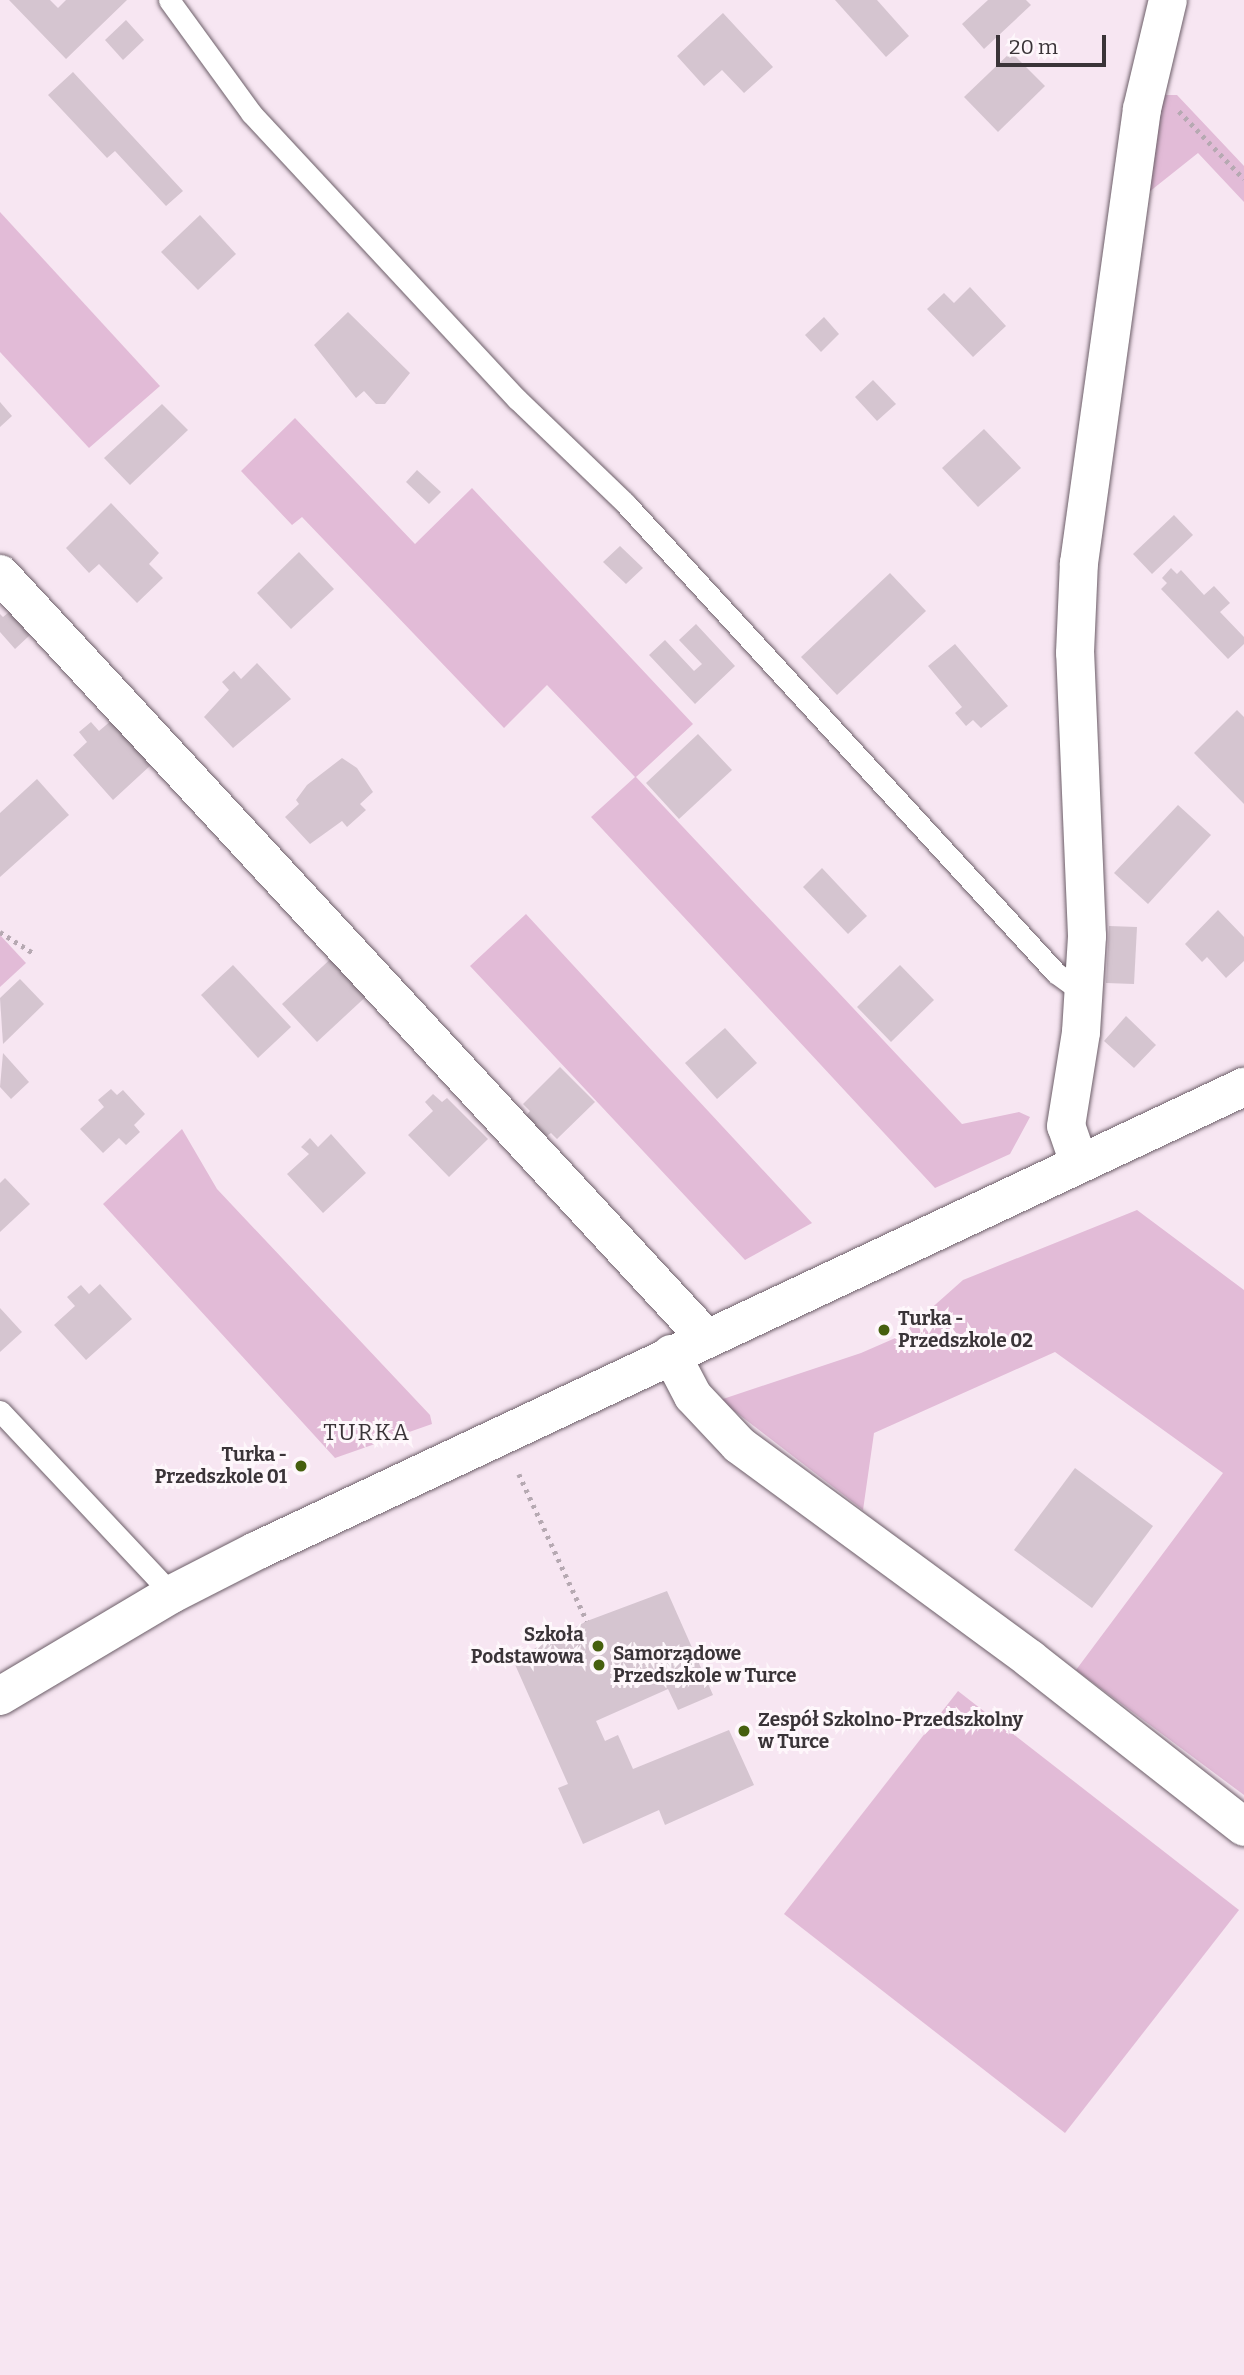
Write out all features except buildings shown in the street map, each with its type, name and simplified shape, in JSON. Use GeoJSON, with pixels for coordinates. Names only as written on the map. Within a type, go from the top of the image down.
{"type":"FeatureCollection","features":[{"type":"Feature","properties":{"kind":"street"},"geometry":{"type":"LineString","coordinates":[[1079,1163],[1066,1126],[1084,993],[1086,815],[1075,653],[1079,563],[1147,77],[1168,0]]}},
{"type":"Feature","properties":{"kind":"street"},"geometry":{"type":"LineString","coordinates":[[0,574],[706,1338]]}},
{"type":"Feature","properties":{"kind":"street"},"geometry":{"type":"LineString","coordinates":[[0,1696],[172,1594],[671,1354],[1244,1087]]}},
{"type":"Feature","properties":{"kind":"street"},"geometry":{"type":"LineString","coordinates":[[671,1354],[693,1396],[739,1445],[1030,1658],[1244,1827]]}},
{"type":"Feature","properties":{"kind":"lane"},"geometry":{"type":"LineString","coordinates":[[169,0],[251,113],[517,399],[625,503],[1056,973],[1084,993]]}},
{"type":"Feature","properties":{"kind":"lane"},"geometry":{"type":"LineString","coordinates":[[0,1411],[172,1594]]}},
{"type":"Feature","properties":{"kind":"path"},"geometry":{"type":"LineString","coordinates":[[1147,77],[1244,179]]}},
{"type":"Feature","properties":{"kind":"path"},"geometry":{"type":"LineString","coordinates":[[0,932],[35,954]]}},
{"type":"Feature","properties":{"kind":"path"},"geometry":{"type":"LineString","coordinates":[[519,1474],[587,1621]]}},
{"type":"Feature","properties":{"kind":"shaded area"},"geometry":{"type":"Polygon","coordinates":[[[1160,95],[1177,95],[1244,166],[1244,202],[1198,153],[1149,192],[1160,95]]]}},
{"type":"Feature","properties":{"kind":"shaded area"},"geometry":{"type":"Polygon","coordinates":[[[0,212],[160,386],[89,448],[0,352],[0,212]]]}},
{"type":"Feature","properties":{"kind":"shaded area"},"geometry":{"type":"Polygon","coordinates":[[[295,418],[415,544],[472,488],[693,724],[636,777],[962,1124],[1019,1112],[1030,1117],[1010,1154],[935,1188],[591,817],[635,777],[547,685],[504,728],[302,517],[292,525],[241,471],[295,418]]]}},
{"type":"Feature","properties":{"kind":"shaded area"},"geometry":{"type":"Polygon","coordinates":[[[526,914],[812,1223],[745,1260],[470,966],[526,914]]]}},
{"type":"Feature","properties":{"kind":"shaded area"},"geometry":{"type":"Polygon","coordinates":[[[0,935],[26,963],[0,987],[0,935]]]}},
{"type":"Feature","properties":{"kind":"shaded area"},"geometry":{"type":"Polygon","coordinates":[[[182,1129],[217,1189],[430,1415],[432,1424],[335,1458],[103,1204],[182,1129]]]}},
{"type":"Feature","properties":{"kind":"shaded area"},"geometry":{"type":"Polygon","coordinates":[[[1137,1210],[1244,1290],[1244,1795],[1076,1670],[1223,1473],[1055,1352],[874,1433],[863,1510],[720,1400],[861,1353],[900,1336],[963,1280],[1137,1210]]]}},
{"type":"Feature","properties":{"kind":"shaded area"},"geometry":{"type":"Polygon","coordinates":[[[958,1691],[1239,1910],[1065,2133],[784,1914],[958,1691]]]}},
{"type":"Feature","properties":{"kind":"place","name":"Turka - Przedszkole 02"},"geometry":{"type":"Point","coordinates":[884,1330]}},
{"type":"Feature","properties":{"kind":"place","name":"Turka - Przedszkole 01"},"geometry":{"type":"Point","coordinates":[301,1466]}},
{"type":"Feature","properties":{"kind":"place","name":"Szkoła Podstawowa"},"geometry":{"type":"Point","coordinates":[598,1646]}},
{"type":"Feature","properties":{"kind":"place","name":"Samorządowe Przedszkole w Turce"},"geometry":{"type":"Point","coordinates":[599,1665]}},
{"type":"Feature","properties":{"kind":"place","name":"Zespół Szkolno-Przedszkolny w Turce"},"geometry":{"type":"Point","coordinates":[744,1731]}},
{"type":"Feature","properties":{"kind":"district","name":"TURKA"},"geometry":{"type":"Point","coordinates":[367,1432]}}]}
